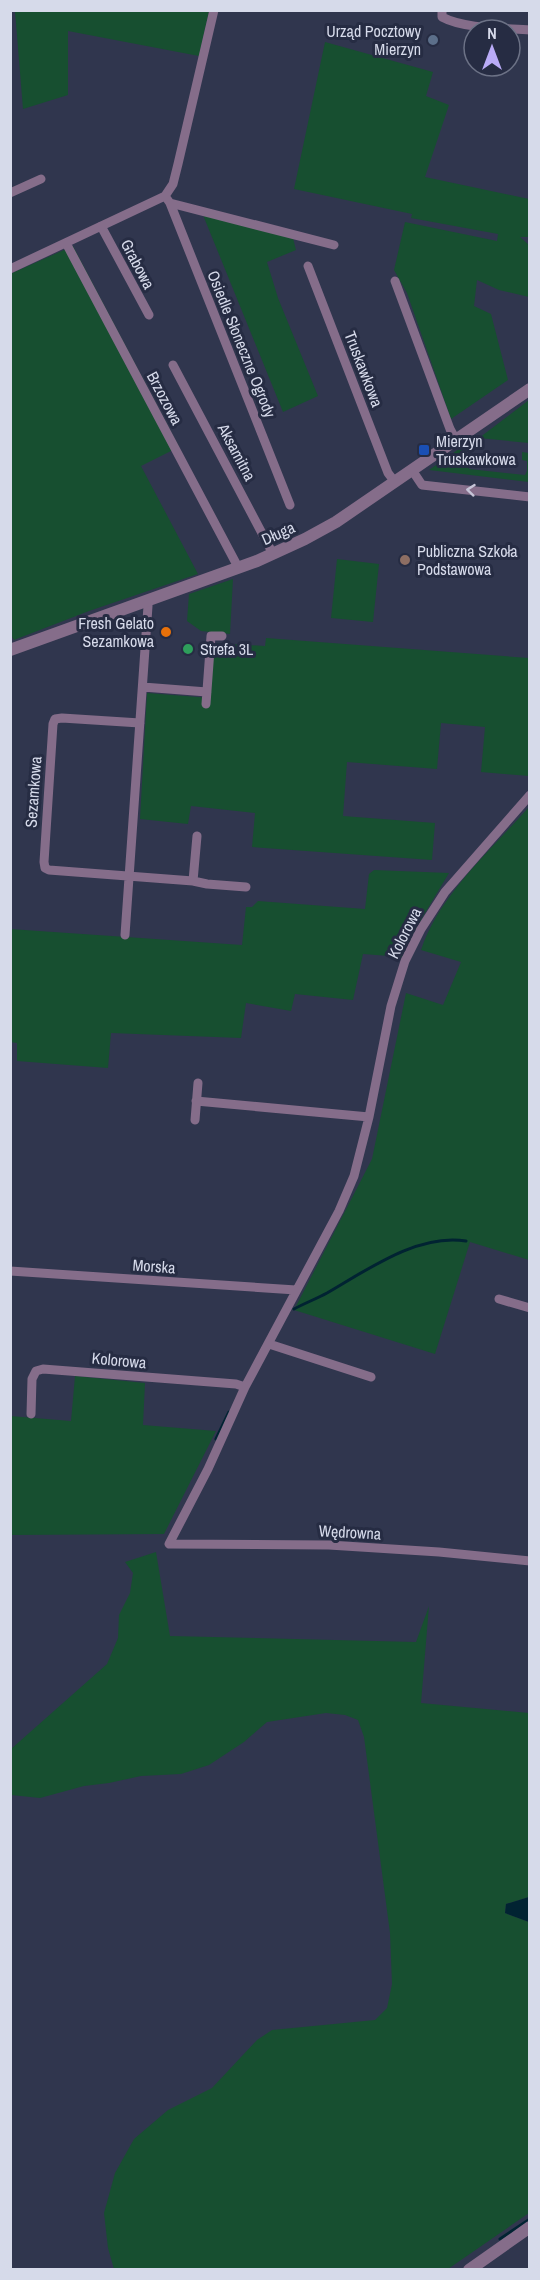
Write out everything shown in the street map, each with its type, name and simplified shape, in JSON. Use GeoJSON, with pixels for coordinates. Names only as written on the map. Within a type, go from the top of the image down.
{"type":"FeatureCollection","features":[{"type":"Feature","properties":{"kind":"street"},"geometry":{"type":"LineString","coordinates":[[168,199],[176,174],[214,10]]}},
{"type":"Feature","properties":{"kind":"street"},"geometry":{"type":"LineString","coordinates":[[442,10],[442,17],[453,21],[501,30],[530,30]]}},
{"type":"Feature","properties":{"kind":"street"},"geometry":{"type":"LineString","coordinates":[[10,193],[42,179]]}},
{"type":"Feature","properties":{"kind":"street"},"geometry":{"type":"LineString","coordinates":[[10,269],[101,226],[168,199],[334,245]]}},
{"type":"Feature","properties":{"kind":"street","name":"Osiedle Słoneczne Ogrody"},"geometry":{"type":"LineString","coordinates":[[168,199],[290,505]]}},
{"type":"Feature","properties":{"kind":"street","name":"Grabowa"},"geometry":{"type":"LineString","coordinates":[[101,226],[149,315]]}},
{"type":"Feature","properties":{"kind":"street","name":"Brzozowa"},"geometry":{"type":"LineString","coordinates":[[66,243],[238,567]]}},
{"type":"Feature","properties":{"kind":"street","name":"Truskawkowa"},"geometry":{"type":"LineString","coordinates":[[308,266],[388,473],[395,482]]}},
{"type":"Feature","properties":{"kind":"street"},"geometry":{"type":"LineString","coordinates":[[395,281],[456,440]]}},
{"type":"Feature","properties":{"kind":"street","name":"Aksamitna"},"geometry":{"type":"LineString","coordinates":[[173,365],[273,554]]}},
{"type":"Feature","properties":{"kind":"street","name":"Długa"},"geometry":{"type":"LineString","coordinates":[[10,650],[273,554],[326,528],[530,389]]}},
{"type":"Feature","properties":{"kind":"street"},"geometry":{"type":"LineString","coordinates":[[412,470],[422,485],[530,497]]}},
{"type":"Feature","properties":{"kind":"street"},"geometry":{"type":"LineString","coordinates":[[125,935],[147,601]]}},
{"type":"Feature","properties":{"kind":"street"},"geometry":{"type":"LineString","coordinates":[[206,704],[211,636],[222,636]]}},
{"type":"Feature","properties":{"kind":"street"},"geometry":{"type":"LineString","coordinates":[[143,687],[207,692]]}},
{"type":"Feature","properties":{"kind":"street","name":"Sezamkowa"},"geometry":{"type":"LineString","coordinates":[[140,723],[55,719],[45,868],[246,887]]}},
{"type":"Feature","properties":{"kind":"street","name":"Kolorowa"},"geometry":{"type":"LineString","coordinates":[[169,1544],[208,1469],[245,1387],[339,1211],[354,1176],[369,1117],[391,1006],[405,961],[421,929],[445,892],[530,795]]}},
{"type":"Feature","properties":{"kind":"street"},"geometry":{"type":"LineString","coordinates":[[193,881],[197,836]]}},
{"type":"Feature","properties":{"kind":"street"},"geometry":{"type":"LineString","coordinates":[[195,1120],[198,1083]]}},
{"type":"Feature","properties":{"kind":"street"},"geometry":{"type":"LineString","coordinates":[[196,1101],[369,1117]]}},
{"type":"Feature","properties":{"kind":"street","name":"Morska"},"geometry":{"type":"LineString","coordinates":[[10,1271],[296,1290]]}},
{"type":"Feature","properties":{"kind":"street"},"geometry":{"type":"LineString","coordinates":[[499,1299],[530,1308]]}},
{"type":"Feature","properties":{"kind":"street"},"geometry":{"type":"LineString","coordinates":[[269,1344],[371,1377]]}},
{"type":"Feature","properties":{"kind":"street","name":"Kolorowa"},"geometry":{"type":"LineString","coordinates":[[31,1414],[32,1379],[36,1371],[43,1369],[236,1384],[245,1387]]}},
{"type":"Feature","properties":{"kind":"street","name":"Wędrowna"},"geometry":{"type":"LineString","coordinates":[[169,1544],[329,1545],[530,1561]]}},
{"type":"Feature","properties":{"kind":"street"},"geometry":{"type":"LineString","coordinates":[[469,2270],[530,2227]]}},
{"type":"Feature","properties":{"kind":"green space"},"geometry":{"type":"Polygon","coordinates":[[[15,11],[209,11],[199,56],[68,31],[68,95],[23,109],[15,11]]]}},
{"type":"Feature","properties":{"kind":"green space"},"geometry":{"type":"Polygon","coordinates":[[[325,42],[433,72],[426,96],[449,105],[425,177],[529,199],[529,237],[520,237],[529,245],[529,297],[499,290],[477,280],[474,306],[491,314],[508,380],[451,419],[407,293],[394,270],[405,222],[497,241],[498,234],[411,218],[412,214],[294,189],[325,42]]]}},
{"type":"Feature","properties":{"kind":"green space"},"geometry":{"type":"Polygon","coordinates":[[[203,215],[293,238],[296,250],[267,262],[278,298],[318,396],[283,412],[203,215]]]}},
{"type":"Feature","properties":{"kind":"green space"},"geometry":{"type":"Polygon","coordinates":[[[73,246],[179,447],[141,466],[198,574],[89,611],[14,640],[10,634],[10,274],[73,246]]]}},
{"type":"Feature","properties":{"kind":"green space"},"geometry":{"type":"Polygon","coordinates":[[[529,400],[529,443],[479,438],[529,400]]]}},
{"type":"Feature","properties":{"kind":"green space"},"geometry":{"type":"Polygon","coordinates":[[[466,444],[465,454],[471,454],[469,469],[525,475],[527,461],[522,460],[522,452],[529,453],[529,482],[429,470],[466,444]]]}},
{"type":"Feature","properties":{"kind":"green space"},"geometry":{"type":"Polygon","coordinates":[[[337,559],[379,564],[373,622],[331,618],[337,559]]]}},
{"type":"Feature","properties":{"kind":"green space"},"geometry":{"type":"Polygon","coordinates":[[[233,579],[230,634],[201,631],[187,621],[189,594],[233,579]]]}},
{"type":"Feature","properties":{"kind":"green space"},"geometry":{"type":"Polygon","coordinates":[[[266,638],[529,658],[529,776],[481,772],[485,727],[441,723],[437,769],[347,762],[343,816],[435,823],[432,860],[252,847],[255,813],[191,806],[188,824],[140,819],[147,693],[210,698],[214,643],[265,646],[266,638]]]}},
{"type":"Feature","properties":{"kind":"green space"},"geometry":{"type":"Polygon","coordinates":[[[529,807],[529,1260],[470,1242],[435,1354],[294,1310],[372,1159],[406,993],[443,1005],[461,962],[421,950],[429,930],[453,892],[529,807]]]}},
{"type":"Feature","properties":{"kind":"green space"},"geometry":{"type":"Polygon","coordinates":[[[374,870],[449,873],[407,943],[402,957],[363,954],[353,1000],[295,994],[291,1011],[246,1003],[241,1038],[111,1033],[108,1068],[17,1061],[17,1043],[10,1042],[10,929],[242,945],[246,907],[252,907],[258,901],[365,909],[369,874],[374,870]]]}},
{"type":"Feature","properties":{"kind":"green space"},"geometry":{"type":"Polygon","coordinates":[[[75,1376],[145,1383],[143,1425],[216,1431],[164,1534],[11,1535],[10,1416],[71,1421],[75,1376]]]}},
{"type":"Feature","properties":{"kind":"green space"},"geometry":{"type":"Polygon","coordinates":[[[156,1552],[170,1636],[416,1642],[429,1606],[421,1703],[529,1713],[529,1897],[506,1904],[505,1913],[529,1922],[529,2213],[448,2269],[114,2269],[108,2248],[104,2213],[115,2173],[134,2139],[168,2110],[212,2088],[257,2040],[272,2030],[375,2020],[387,2008],[392,1984],[390,1933],[364,1737],[358,1720],[345,1715],[326,1713],[267,1722],[244,1742],[209,1765],[181,1774],[141,1776],[84,1786],[40,1798],[11,1795],[11,1749],[107,1664],[118,1638],[119,1615],[130,1593],[133,1573],[125,1562],[156,1552]]]}},
{"type":"Feature","properties":{"kind":"water"},"geometry":{"type":"Polygon","coordinates":[[[529,1897],[529,1922],[505,1913],[506,1904],[529,1897]]]}},
{"type":"Feature","properties":{"kind":"waterway"},"geometry":{"type":"LineString","coordinates":[[294,1309],[327,1293],[376,1264],[411,1248],[448,1240],[466,1241]]}},
{"type":"Feature","properties":{"kind":"waterway"},"geometry":{"type":"LineString","coordinates":[[216,1439],[229,1412]]}},
{"type":"Feature","properties":{"kind":"waterway"},"geometry":{"type":"LineString","coordinates":[[500,2239],[530,2219]]}},
{"type":"Feature","properties":{"kind":"place","name":"Urząd Pocztowy Mierzyn"},"geometry":{"type":"Point","coordinates":[433,40]}},
{"type":"Feature","properties":{"kind":"place","name":"Mierzyn Truskawkowa"},"geometry":{"type":"Point","coordinates":[424,450]}},
{"type":"Feature","properties":{"kind":"place","name":"Publiczna Szkoła Podstawowa"},"geometry":{"type":"Point","coordinates":[405,560]}},
{"type":"Feature","properties":{"kind":"place","name":"Fresh Gelato Sezamkowa"},"geometry":{"type":"Point","coordinates":[166,632]}},
{"type":"Feature","properties":{"kind":"place","name":"Strefa 3L"},"geometry":{"type":"Point","coordinates":[188,649]}}]}
